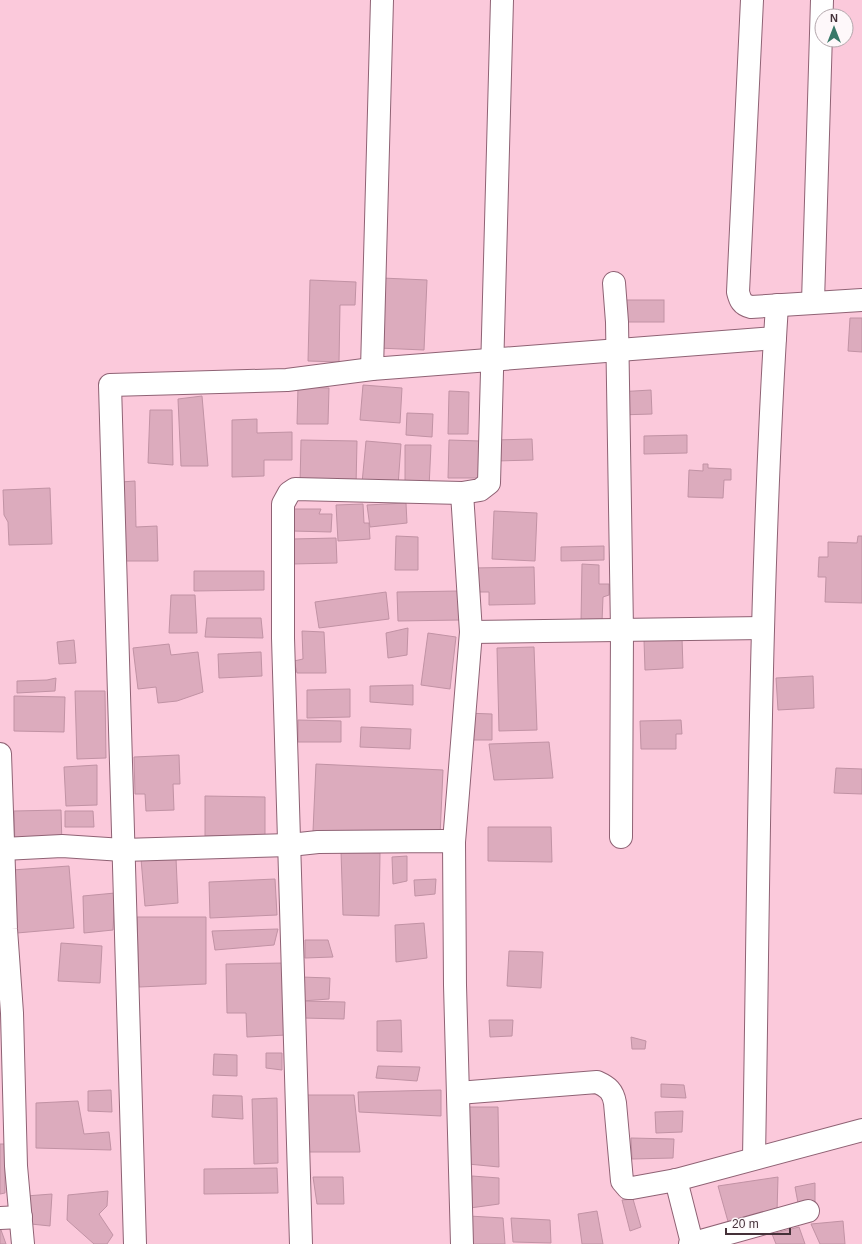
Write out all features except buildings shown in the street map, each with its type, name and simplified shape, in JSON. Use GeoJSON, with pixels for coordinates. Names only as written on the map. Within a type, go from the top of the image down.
{"type":"FeatureCollection","features":[{"type":"Feature","properties":{"kind":"street"},"geometry":{"type":"LineString","coordinates":[[372,369],[382,0]]}},
{"type":"Feature","properties":{"kind":"street"},"geometry":{"type":"LineString","coordinates":[[301,1244],[290,846],[282,638],[282,504],[284,499],[295,489],[462,493],[480,490],[489,483],[502,0]]}},
{"type":"Feature","properties":{"kind":"street"},"geometry":{"type":"LineString","coordinates":[[752,0],[738,292],[740,299],[745,305],[751,307],[862,300]]}},
{"type":"Feature","properties":{"kind":"street"},"geometry":{"type":"LineString","coordinates":[[813,302],[822,0]]}},
{"type":"Feature","properties":{"kind":"street"},"geometry":{"type":"LineString","coordinates":[[614,283],[622,630],[621,837]]}},
{"type":"Feature","properties":{"kind":"street"},"geometry":{"type":"LineString","coordinates":[[754,1158],[763,628],[768,470],[777,305]]}},
{"type":"Feature","properties":{"kind":"street"},"geometry":{"type":"LineString","coordinates":[[135,1244],[110,385],[287,380],[372,369],[775,338]]}},
{"type":"Feature","properties":{"kind":"street"},"geometry":{"type":"LineString","coordinates":[[462,493],[471,632],[454,842],[462,1244]]}},
{"type":"Feature","properties":{"kind":"street"},"geometry":{"type":"LineString","coordinates":[[471,632],[763,628]]}},
{"type":"Feature","properties":{"kind":"street"},"geometry":{"type":"LineString","coordinates":[[0,754],[6,929],[6,1013],[16,1166],[10,1218],[23,1244]]}},
{"type":"Feature","properties":{"kind":"street"},"geometry":{"type":"LineString","coordinates":[[3,849],[62,846],[123,850],[290,846],[318,842],[454,842]]}},
{"type":"Feature","properties":{"kind":"street"},"geometry":{"type":"LineString","coordinates":[[458,1092],[597,1082],[606,1086],[613,1094],[615,1103],[622,1181],[624,1184],[632,1188],[676,1180],[862,1130]]}},
{"type":"Feature","properties":{"kind":"street"},"geometry":{"type":"LineString","coordinates":[[676,1180],[691,1244],[808,1211]]}}]}
